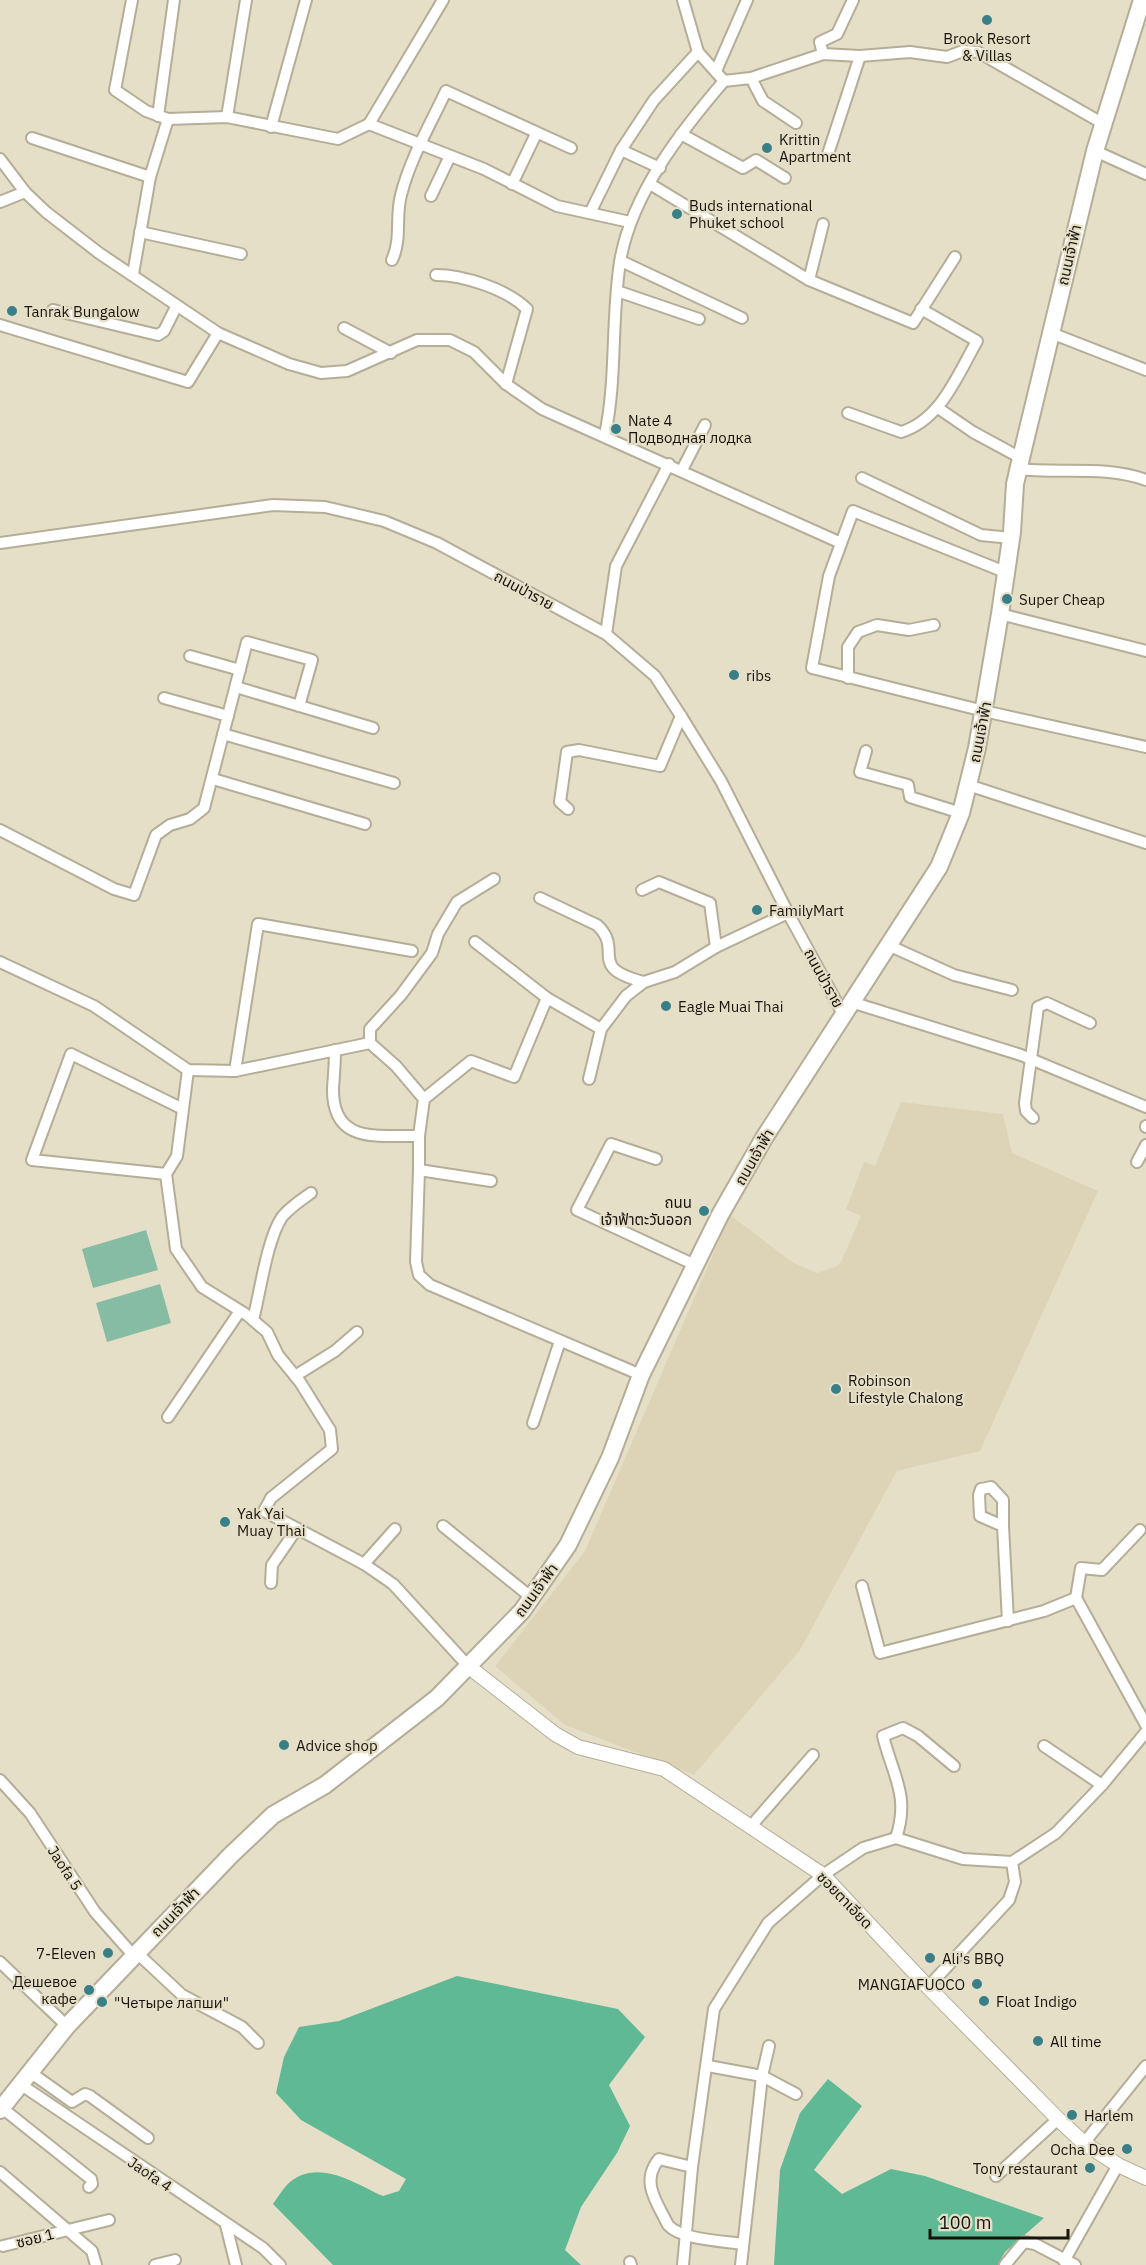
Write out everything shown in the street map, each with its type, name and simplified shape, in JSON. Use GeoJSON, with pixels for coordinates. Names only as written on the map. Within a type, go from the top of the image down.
{"type":"FeatureCollection","features":[{"type":"Feature","properties":{"kind":"main road","name":"ถนนเจ้าฟ้า"},"geometry":{"type":"LineString","coordinates":[[1,2109],[67,2026],[135,1953],[273,1815],[325,1785],[438,1698],[532,1598],[568,1545],[610,1458],[641,1375],[695,1265],[764,1138],[939,867],[962,813],[984,711],[1000,614],[1020,464],[1102,123],[1142,0]]}},
{"type":"Feature","properties":{"kind":"street"},"geometry":{"type":"LineString","coordinates":[[132,0],[116,90],[163,117],[227,117],[338,139],[369,124],[443,0]]}},
{"type":"Feature","properties":{"kind":"street"},"geometry":{"type":"LineString","coordinates":[[133,274],[163,117],[174,0]]}},
{"type":"Feature","properties":{"kind":"street"},"geometry":{"type":"LineString","coordinates":[[227,117],[246,0]]}},
{"type":"Feature","properties":{"kind":"street"},"geometry":{"type":"LineString","coordinates":[[271,127],[306,0]]}},
{"type":"Feature","properties":{"kind":"street"},"geometry":{"type":"LineString","coordinates":[[683,0],[698,52],[724,81]]}},
{"type":"Feature","properties":{"kind":"street"},"geometry":{"type":"LineString","coordinates":[[716,72],[747,0]]}},
{"type":"Feature","properties":{"kind":"street"},"geometry":{"type":"LineString","coordinates":[[823,54],[820,42],[837,34],[853,0]]}},
{"type":"Feature","properties":{"kind":"street"},"geometry":{"type":"LineString","coordinates":[[604,435],[612,402],[617,291],[630,222],[681,134],[724,81],[751,78],[823,54],[860,56],[910,52],[947,57],[963,51],[978,52],[1102,123]]}},
{"type":"Feature","properties":{"kind":"street"},"geometry":{"type":"LineString","coordinates":[[590,213],[621,150],[654,100],[698,52]]}},
{"type":"Feature","properties":{"kind":"street"},"geometry":{"type":"LineString","coordinates":[[827,157],[860,56]]}},
{"type":"Feature","properties":{"kind":"street"},"geometry":{"type":"LineString","coordinates":[[751,78],[763,101],[796,123]]}},
{"type":"Feature","properties":{"kind":"street"},"geometry":{"type":"LineString","coordinates":[[392,260],[398,248],[399,200],[420,145],[446,92],[571,148]]}},
{"type":"Feature","properties":{"kind":"street"},"geometry":{"type":"LineString","coordinates":[[369,124],[450,156],[557,206],[630,222]]}},
{"type":"Feature","properties":{"kind":"street"},"geometry":{"type":"LineString","coordinates":[[512,184],[536,134]]}},
{"type":"Feature","properties":{"kind":"street"},"geometry":{"type":"LineString","coordinates":[[681,134],[743,168],[756,160],[785,178]]}},
{"type":"Feature","properties":{"kind":"street"},"geometry":{"type":"LineString","coordinates":[[32,138],[150,177]]}},
{"type":"Feature","properties":{"kind":"street"},"geometry":{"type":"LineString","coordinates":[[621,150],[660,168]]}},
{"type":"Feature","properties":{"kind":"street"},"geometry":{"type":"LineString","coordinates":[[1095,151],[1146,174]]}},
{"type":"Feature","properties":{"kind":"street"},"geometry":{"type":"LineString","coordinates":[[431,196],[450,156]]}},
{"type":"Feature","properties":{"kind":"street"},"geometry":{"type":"LineString","coordinates":[[0,159],[25,192],[99,253],[133,274],[176,307],[218,333],[289,364],[321,373],[347,371],[417,340],[450,340],[474,352],[506,384],[542,409],[841,543]]}},
{"type":"Feature","properties":{"kind":"street"},"geometry":{"type":"LineString","coordinates":[[650,184],[809,280],[913,323],[955,257]]}},
{"type":"Feature","properties":{"kind":"street"},"geometry":{"type":"LineString","coordinates":[[0,202],[25,192]]}},
{"type":"Feature","properties":{"kind":"street"},"geometry":{"type":"LineString","coordinates":[[809,280],[823,224]]}},
{"type":"Feature","properties":{"kind":"street"},"geometry":{"type":"LineString","coordinates":[[140,232],[241,254]]}},
{"type":"Feature","properties":{"kind":"street"},"geometry":{"type":"LineString","coordinates":[[621,261],[741,318]]}},
{"type":"Feature","properties":{"kind":"street"},"geometry":{"type":"LineString","coordinates":[[436,275],[454,275],[471,280],[527,309],[506,384]]}},
{"type":"Feature","properties":{"kind":"street"},"geometry":{"type":"LineString","coordinates":[[617,291],[699,319]]}},
{"type":"Feature","properties":{"kind":"street"},"geometry":{"type":"LineString","coordinates":[[53,310],[158,334],[164,331],[176,307]]}},
{"type":"Feature","properties":{"kind":"street"},"geometry":{"type":"LineString","coordinates":[[848,413],[901,432],[916,427],[938,408],[977,341],[921,309]]}},
{"type":"Feature","properties":{"kind":"street"},"geometry":{"type":"LineString","coordinates":[[0,325],[188,382],[218,333]]}},
{"type":"Feature","properties":{"kind":"street"},"geometry":{"type":"LineString","coordinates":[[344,328],[391,353]]}},
{"type":"Feature","properties":{"kind":"street"},"geometry":{"type":"LineString","coordinates":[[1052,333],[1146,369]]}},
{"type":"Feature","properties":{"kind":"street"},"geometry":{"type":"LineString","coordinates":[[938,408],[1020,464],[1044,472],[1118,471],[1146,480]]}},
{"type":"Feature","properties":{"kind":"street"},"geometry":{"type":"LineString","coordinates":[[682,470],[705,425]]}},
{"type":"Feature","properties":{"kind":"street"},"geometry":{"type":"LineString","coordinates":[[606,634],[616,566],[669,464]]}},
{"type":"Feature","properties":{"kind":"street"},"geometry":{"type":"LineString","coordinates":[[862,478],[981,535],[1011,538]]}},
{"type":"Feature","properties":{"kind":"street","name":"ถนนป่าราย"},"geometry":{"type":"LineString","coordinates":[[0,543],[273,505],[325,507],[384,521],[437,543],[606,634],[655,676],[681,716],[721,781],[788,914],[847,1008]]}},
{"type":"Feature","properties":{"kind":"street"},"geometry":{"type":"LineString","coordinates":[[1005,572],[853,511],[830,576],[812,668],[984,711],[1146,747]]}},
{"type":"Feature","properties":{"kind":"street"},"geometry":{"type":"LineString","coordinates":[[1000,614],[1146,651]]}},
{"type":"Feature","properties":{"kind":"street"},"geometry":{"type":"LineString","coordinates":[[848,678],[848,647],[858,632],[877,625],[909,630],[934,624]]}},
{"type":"Feature","properties":{"kind":"street"},"geometry":{"type":"LineString","coordinates":[[0,830],[114,889],[134,895],[156,835],[170,825],[190,819],[204,808],[247,642],[312,660],[299,706]]}},
{"type":"Feature","properties":{"kind":"street"},"geometry":{"type":"LineString","coordinates":[[190,656],[240,670]]}},
{"type":"Feature","properties":{"kind":"street"},"geometry":{"type":"LineString","coordinates":[[236,687],[373,728]]}},
{"type":"Feature","properties":{"kind":"street"},"geometry":{"type":"LineString","coordinates":[[164,698],[228,716]]}},
{"type":"Feature","properties":{"kind":"street"},"geometry":{"type":"LineString","coordinates":[[568,809],[560,802],[567,753],[579,750],[660,766],[681,716]]}},
{"type":"Feature","properties":{"kind":"street"},"geometry":{"type":"LineString","coordinates":[[224,734],[394,783]]}},
{"type":"Feature","properties":{"kind":"street"},"geometry":{"type":"LineString","coordinates":[[866,751],[860,772],[908,785],[910,797],[962,813]]}},
{"type":"Feature","properties":{"kind":"street"},"geometry":{"type":"LineString","coordinates":[[213,779],[365,824]]}},
{"type":"Feature","properties":{"kind":"street"},"geometry":{"type":"LineString","coordinates":[[968,785],[1146,843]]}},
{"type":"Feature","properties":{"kind":"street"},"geometry":{"type":"LineString","coordinates":[[424,1099],[396,1066],[370,1043],[370,1029],[401,995],[432,953],[438,934],[457,902],[494,879]]}},
{"type":"Feature","properties":{"kind":"street"},"geometry":{"type":"LineString","coordinates":[[642,890],[659,882],[710,903],[716,947]]}},
{"type":"Feature","properties":{"kind":"street"},"geometry":{"type":"LineString","coordinates":[[540,898],[597,924],[608,939],[609,963],[612,969],[644,982]]}},
{"type":"Feature","properties":{"kind":"street"},"geometry":{"type":"LineString","coordinates":[[589,1079],[601,1029],[626,996],[644,982],[675,972],[716,947],[788,914]]}},
{"type":"Feature","properties":{"kind":"street"},"geometry":{"type":"LineString","coordinates":[[235,1071],[258,924],[412,951]]}},
{"type":"Feature","properties":{"kind":"street"},"geometry":{"type":"LineString","coordinates":[[475,942],[547,998],[601,1029]]}},
{"type":"Feature","properties":{"kind":"street"},"geometry":{"type":"LineString","coordinates":[[888,945],[954,975],[1012,990]]}},
{"type":"Feature","properties":{"kind":"street"},"geometry":{"type":"LineString","coordinates":[[0,962],[94,1006],[188,1070],[235,1071],[370,1043]]}},
{"type":"Feature","properties":{"kind":"street"},"geometry":{"type":"LineString","coordinates":[[547,998],[514,1077],[471,1061],[424,1099],[419,1136],[420,1170],[416,1262],[419,1275],[430,1285],[641,1375]]}},
{"type":"Feature","properties":{"kind":"street"},"geometry":{"type":"LineString","coordinates":[[1033,1118],[1026,1111],[1025,1103],[1040,1004],[1047,1003],[1090,1023]]}},
{"type":"Feature","properties":{"kind":"street"},"geometry":{"type":"LineString","coordinates":[[847,1008],[1031,1058],[1146,1107]]}},
{"type":"Feature","properties":{"kind":"street"},"geometry":{"type":"LineString","coordinates":[[335,1050],[333,1088],[335,1110],[340,1122],[351,1130],[367,1135],[419,1136]]}},
{"type":"Feature","properties":{"kind":"street"},"geometry":{"type":"LineString","coordinates":[[166,1174],[32,1160],[71,1054],[181,1108]]}},
{"type":"Feature","properties":{"kind":"street"},"geometry":{"type":"LineString","coordinates":[[188,1070],[181,1108],[177,1156],[166,1174],[176,1249],[201,1287],[240,1311],[267,1332],[278,1355],[295,1376],[330,1430],[332,1449],[271,1498],[264,1511],[296,1530],[364,1564],[393,1584],[469,1667]]}},
{"type":"Feature","properties":{"kind":"street"},"geometry":{"type":"LineString","coordinates":[[656,1160],[611,1144],[577,1210],[695,1265]]}},
{"type":"Feature","properties":{"kind":"street"},"geometry":{"type":"LineString","coordinates":[[1137,1162],[1146,1145]]}},
{"type":"Feature","properties":{"kind":"street"},"geometry":{"type":"LineString","coordinates":[[420,1170],[490,1181]]}},
{"type":"Feature","properties":{"kind":"street"},"geometry":{"type":"LineString","coordinates":[[253,1320],[274,1234],[282,1218],[292,1206],[311,1193]]}},
{"type":"Feature","properties":{"kind":"street"},"geometry":{"type":"LineString","coordinates":[[168,1417],[240,1311]]}},
{"type":"Feature","properties":{"kind":"street"},"geometry":{"type":"LineString","coordinates":[[295,1376],[335,1351],[357,1332]]}},
{"type":"Feature","properties":{"kind":"street"},"geometry":{"type":"LineString","coordinates":[[533,1423],[560,1341]]}},
{"type":"Feature","properties":{"kind":"street"},"geometry":{"type":"LineString","coordinates":[[443,1526],[532,1598]]}},
{"type":"Feature","properties":{"kind":"street"},"geometry":{"type":"LineString","coordinates":[[1003,1526],[1008,1621]]}},
{"type":"Feature","properties":{"kind":"street"},"geometry":{"type":"LineString","coordinates":[[364,1564],[395,1529]]}},
{"type":"Feature","properties":{"kind":"street"},"geometry":{"type":"LineString","coordinates":[[271,1583],[272,1565],[296,1530]]}},
{"type":"Feature","properties":{"kind":"street"},"geometry":{"type":"LineString","coordinates":[[1140,1530],[1102,1570],[1081,1568],[1076,1598],[1146,1725]]}},
{"type":"Feature","properties":{"kind":"street"},"geometry":{"type":"LineString","coordinates":[[862,1586],[880,1653],[1044,1611],[1076,1598]]}},
{"type":"Feature","properties":{"kind":"street","name":"ซอยตาเอียด"},"geometry":{"type":"LineString","coordinates":[[469,1667],[555,1734],[578,1747],[664,1769],[823,1875],[928,1987],[1058,2119],[1084,2143],[1118,2165],[1146,2178]]}},
{"type":"Feature","properties":{"kind":"street"},"geometry":{"type":"LineString","coordinates":[[896,1838],[901,1822],[902,1796],[883,1736],[903,1728],[918,1736],[954,1766]]}},
{"type":"Feature","properties":{"kind":"street"},"geometry":{"type":"LineString","coordinates":[[683,2265],[692,2167],[708,2066],[714,2009],[768,1923],[823,1875],[863,1848],[896,1838],[963,1859],[1012,1862],[1056,1833],[1102,1785],[1146,1732]]}},
{"type":"Feature","properties":{"kind":"street"},"geometry":{"type":"LineString","coordinates":[[1044,1746],[1102,1785]]}},
{"type":"Feature","properties":{"kind":"street"},"geometry":{"type":"LineString","coordinates":[[751,1826],[813,1755]]}},
{"type":"Feature","properties":{"kind":"street","name":"Jaofa 5"},"geometry":{"type":"LineString","coordinates":[[0,1780],[30,1813],[94,1912],[182,1995],[242,2027],[258,2043]]}},
{"type":"Feature","properties":{"kind":"street"},"geometry":{"type":"LineString","coordinates":[[928,1987],[1009,1900],[1016,1881],[1012,1862]]}},
{"type":"Feature","properties":{"kind":"street"},"geometry":{"type":"LineString","coordinates":[[0,1962],[67,2026]]}},
{"type":"Feature","properties":{"kind":"street"},"geometry":{"type":"LineString","coordinates":[[741,2265],[762,2076],[769,2046]]}},
{"type":"Feature","properties":{"kind":"street"},"geometry":{"type":"LineString","coordinates":[[708,2066],[762,2076],[796,2094]]}},
{"type":"Feature","properties":{"kind":"street"},"geometry":{"type":"LineString","coordinates":[[1084,2143],[1146,2066]]}},
{"type":"Feature","properties":{"kind":"street"},"geometry":{"type":"LineString","coordinates":[[25,2078],[72,2102],[85,2094],[90,2096],[148,2138]]}},
{"type":"Feature","properties":{"kind":"street","name":"Jaofa 4"},"geometry":{"type":"LineString","coordinates":[[25,2078],[226,2225],[263,2248],[280,2265]]}},
{"type":"Feature","properties":{"kind":"street"},"geometry":{"type":"LineString","coordinates":[[1,2109],[91,2179],[92,2184],[89,2187]]}},
{"type":"Feature","properties":{"kind":"street"},"geometry":{"type":"LineString","coordinates":[[996,2176],[1058,2119]]}},
{"type":"Feature","properties":{"kind":"street"},"geometry":{"type":"LineString","coordinates":[[692,2167],[659,2158],[651,2168],[648,2184],[668,2225],[672,2230],[686,2235],[743,2244]]}},
{"type":"Feature","properties":{"kind":"street"},"geometry":{"type":"LineString","coordinates":[[1005,2265],[1024,2242],[1035,2244],[1069,2263],[1118,2165]]}},
{"type":"Feature","properties":{"kind":"street"},"geometry":{"type":"LineString","coordinates":[[0,2172],[92,2251],[96,2265]]}},
{"type":"Feature","properties":{"kind":"street","name":"ซอย 1"},"geometry":{"type":"LineString","coordinates":[[3,2246],[109,2220]]}},
{"type":"Feature","properties":{"kind":"street"},"geometry":{"type":"LineString","coordinates":[[226,2225],[236,2265]]}},
{"type":"Feature","properties":{"kind":"street"},"geometry":{"type":"LineString","coordinates":[[154,2265],[175,2260]]}},
{"type":"Feature","properties":{"kind":"shaded area"},"geometry":{"type":"Polygon","coordinates":[[[901,1102],[1003,1114],[1012,1153],[1098,1191],[980,1451],[897,1471],[800,1650],[694,1775],[565,1725],[495,1666],[585,1551],[730,1215],[792,1262],[817,1273],[835,1267],[841,1262],[861,1216],[846,1209],[864,1162],[875,1166],[901,1102]]]}},
{"type":"Feature","properties":{"kind":"green space"},"geometry":{"type":"Polygon","coordinates":[[[146,1230],[158,1270],[93,1288],[82,1249],[146,1230]]]}},
{"type":"Feature","properties":{"kind":"green space"},"geometry":{"type":"Polygon","coordinates":[[[160,1284],[171,1323],[107,1342],[96,1303],[160,1284]]]}},
{"type":"Feature","properties":{"kind":"green space"},"geometry":{"type":"Polygon","coordinates":[[[457,1976],[618,2009],[645,2037],[609,2085],[630,2126],[617,2153],[581,2207],[565,2250],[581,2265],[333,2265],[273,2204],[290,2182],[301,2175],[313,2172],[325,2173],[349,2180],[383,2196],[399,2191],[406,2179],[301,2120],[276,2093],[284,2057],[299,2027],[339,2021],[457,1976]]]}},
{"type":"Feature","properties":{"kind":"green space"},"geometry":{"type":"Polygon","coordinates":[[[828,2079],[862,2106],[814,2170],[842,2194],[891,2169],[925,2176],[1044,2218],[1005,2252],[998,2265],[774,2265],[780,2170],[800,2113],[828,2079]]]}},
{"type":"Feature","properties":{"kind":"place","name":"Brook Resort & Villas"},"geometry":{"type":"Point","coordinates":[987,20]}},
{"type":"Feature","properties":{"kind":"place","name":"Krittin Apartment"},"geometry":{"type":"Point","coordinates":[767,148]}},
{"type":"Feature","properties":{"kind":"place","name":"Buds international Phuket school"},"geometry":{"type":"Point","coordinates":[677,214]}},
{"type":"Feature","properties":{"kind":"place","name":"Tanrak Bungalow"},"geometry":{"type":"Point","coordinates":[12,311]}},
{"type":"Feature","properties":{"kind":"place","name":"Nate 4 Подводная лодка"},"geometry":{"type":"Point","coordinates":[616,429]}},
{"type":"Feature","properties":{"kind":"place","name":"Super Cheap"},"geometry":{"type":"Point","coordinates":[1007,599]}},
{"type":"Feature","properties":{"kind":"place","name":"ribs"},"geometry":{"type":"Point","coordinates":[734,675]}},
{"type":"Feature","properties":{"kind":"place","name":"FamilyMart"},"geometry":{"type":"Point","coordinates":[757,910]}},
{"type":"Feature","properties":{"kind":"place","name":"Eagle Muai Thai"},"geometry":{"type":"Point","coordinates":[666,1006]}},
{"type":"Feature","properties":{"kind":"place","name":"ถนน เจ้าฟ้าตะวันออก"},"geometry":{"type":"Point","coordinates":[704,1211]}},
{"type":"Feature","properties":{"kind":"place","name":"Robinson Lifestyle Chalong"},"geometry":{"type":"Point","coordinates":[836,1389]}},
{"type":"Feature","properties":{"kind":"place","name":"Yak Yai Muay Thai"},"geometry":{"type":"Point","coordinates":[225,1522]}},
{"type":"Feature","properties":{"kind":"place","name":"Advice shop"},"geometry":{"type":"Point","coordinates":[284,1745]}},
{"type":"Feature","properties":{"kind":"place","name":"7-Eleven"},"geometry":{"type":"Point","coordinates":[108,1953]}},
{"type":"Feature","properties":{"kind":"place","name":"Ali's BBQ"},"geometry":{"type":"Point","coordinates":[930,1958]}},
{"type":"Feature","properties":{"kind":"place","name":"MANGIAFUOCO"},"geometry":{"type":"Point","coordinates":[977,1984]}},
{"type":"Feature","properties":{"kind":"place","name":"Дешевое кафе"},"geometry":{"type":"Point","coordinates":[89,1990]}},
{"type":"Feature","properties":{"kind":"place","name":"Float Indigo"},"geometry":{"type":"Point","coordinates":[984,2001]}},
{"type":"Feature","properties":{"kind":"place","name":"\"Четыре лапши\""},"geometry":{"type":"Point","coordinates":[102,2002]}},
{"type":"Feature","properties":{"kind":"place","name":"All time"},"geometry":{"type":"Point","coordinates":[1038,2041]}},
{"type":"Feature","properties":{"kind":"place","name":"Harlem"},"geometry":{"type":"Point","coordinates":[1072,2115]}},
{"type":"Feature","properties":{"kind":"place","name":"Ocha Dee"},"geometry":{"type":"Point","coordinates":[1127,2149]}},
{"type":"Feature","properties":{"kind":"place","name":"Tony restaurant"},"geometry":{"type":"Point","coordinates":[1090,2168]}}]}
